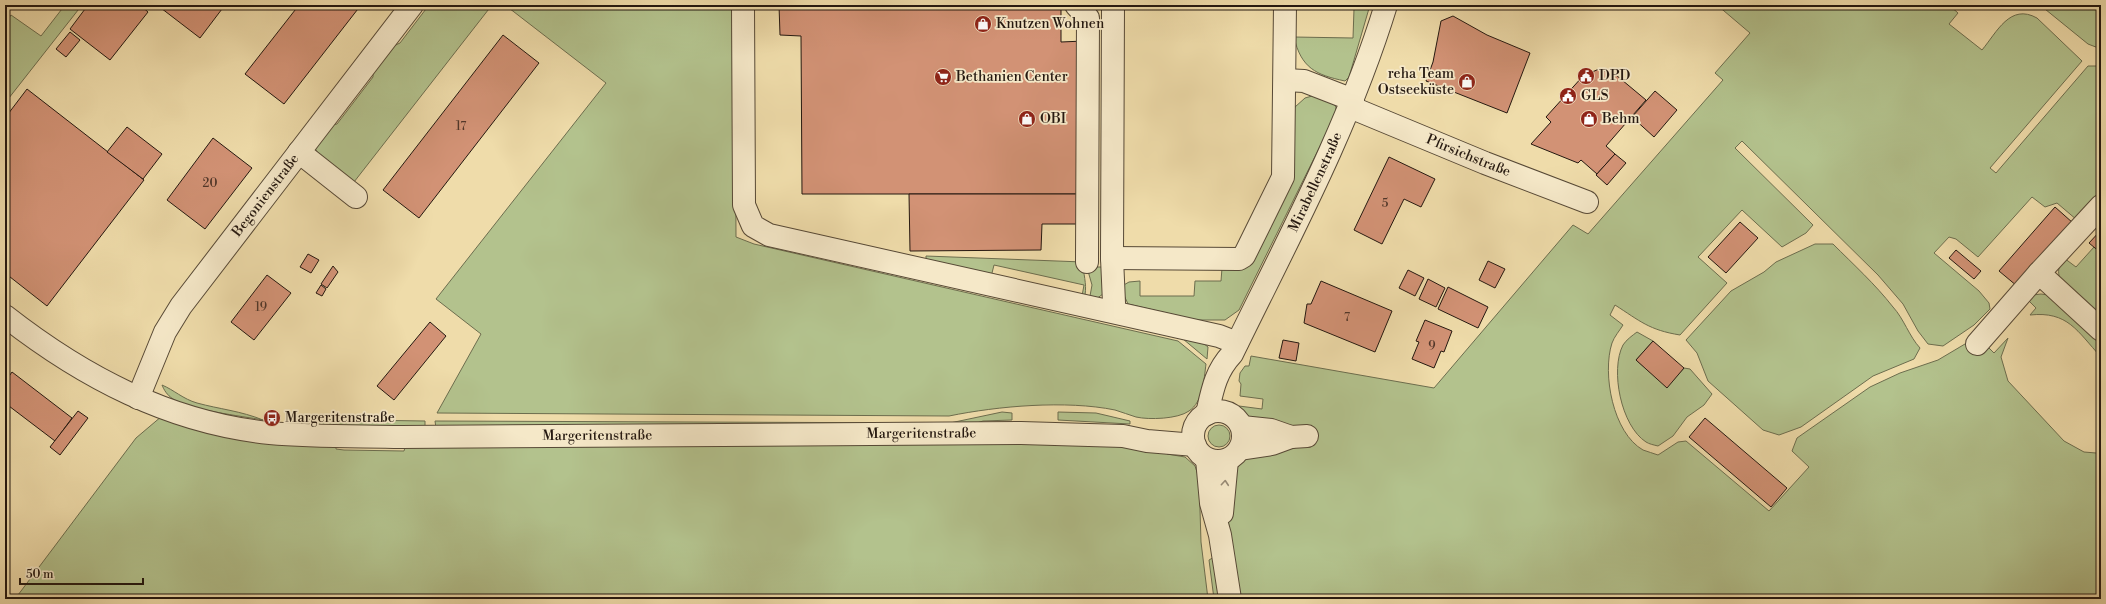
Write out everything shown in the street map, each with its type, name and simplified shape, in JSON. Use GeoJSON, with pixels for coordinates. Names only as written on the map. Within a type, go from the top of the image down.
{"type":"FeatureCollection","features":[{"type":"Feature","properties":{"kind":"street","name":"Begonienstraße"},"geometry":{"type":"LineString","coordinates":[[138,398],[165,332],[181,306],[412,5]]}},
{"type":"Feature","properties":{"kind":"street"},"geometry":{"type":"LineString","coordinates":[[743,5],[744,205],[753,226],[769,234],[1219,336],[1234,349]]}},
{"type":"Feature","properties":{"kind":"street"},"geometry":{"type":"LineString","coordinates":[[1078,5],[1076,5],[1088,18],[1086,109],[1087,262]]}},
{"type":"Feature","properties":{"kind":"street"},"geometry":{"type":"LineString","coordinates":[[1106,5],[1113,5],[1112,258],[1114,303],[1112,311]]}},
{"type":"Feature","properties":{"kind":"street"},"geometry":{"type":"LineString","coordinates":[[1112,258],[1239,259],[1244,256],[1283,177],[1285,5]]}},
{"type":"Feature","properties":{"kind":"street","name":"Mirabellenstraße"},"geometry":{"type":"LineString","coordinates":[[1230,599],[1220,535],[1211,503],[1218,437],[1234,349],[1335,144],[1351,104],[1386,5]]}},
{"type":"Feature","properties":{"kind":"street","name":"Pfirsichstraße"},"geometry":{"type":"LineString","coordinates":[[1285,80],[1304,81],[1351,104],[1485,163],[1587,202]]}},
{"type":"Feature","properties":{"kind":"street"},"geometry":{"type":"LineString","coordinates":[[1086,109],[1113,100]]}},
{"type":"Feature","properties":{"kind":"street"},"geometry":{"type":"LineString","coordinates":[[299,152],[356,197]]}},
{"type":"Feature","properties":{"kind":"street"},"geometry":{"type":"LineString","coordinates":[[1977,344],[2039,273],[2101,206]]}},
{"type":"Feature","properties":{"kind":"street"},"geometry":{"type":"LineString","coordinates":[[1087,215],[1112,215]]}},
{"type":"Feature","properties":{"kind":"street"},"geometry":{"type":"LineString","coordinates":[[2039,273],[2101,330]]}},
{"type":"Feature","properties":{"kind":"street","name":"Margeritenstraße"},"geometry":{"type":"LineString","coordinates":[[5,316],[74,366],[138,398],[174,412],[212,423],[269,433],[310,436],[1021,433],[1123,436],[1147,430],[1218,437],[1271,430],[1299,436]]}},
{"type":"Feature","properties":{"kind":"green space"},"geometry":{"type":"Polygon","coordinates":[[[65,5],[82,5],[5,103],[5,23],[11,15],[41,36],[65,5]]]}},
{"type":"Feature","properties":{"kind":"green space"},"geometry":{"type":"Polygon","coordinates":[[[429,5],[492,5],[354,182],[318,154],[313,144],[328,126],[337,124],[373,77],[373,66],[387,49],[400,43],[429,5]]]}},
{"type":"Feature","properties":{"kind":"green space"},"geometry":{"type":"Polygon","coordinates":[[[505,5],[735,5],[736,237],[754,244],[1178,341],[1206,364],[1202,390],[1197,402],[1194,407],[1184,414],[1156,419],[1136,417],[1115,410],[1075,405],[1010,407],[949,416],[437,413],[481,334],[436,299],[606,83],[505,5]]]}},
{"type":"Feature","properties":{"kind":"green space"},"geometry":{"type":"Polygon","coordinates":[[[1351,5],[1370,5],[1349,77],[1345,81],[1318,73],[1311,68],[1301,56],[1294,37],[1353,38],[1354,9],[1351,9],[1351,5]]]}},
{"type":"Feature","properties":{"kind":"green space"},"geometry":{"type":"Polygon","coordinates":[[[1717,5],[1749,7],[1753,5],[1949,5],[1958,13],[1949,24],[1982,50],[1999,28],[2012,17],[2019,14],[2028,14],[2037,18],[2082,61],[1990,168],[1996,173],[2088,66],[2101,66],[2101,195],[2077,220],[2057,203],[2045,207],[2032,197],[1978,257],[1956,239],[1949,237],[1934,253],[1979,291],[1989,303],[1990,309],[1974,325],[1943,346],[1928,344],[1918,331],[1903,304],[1878,275],[1742,141],[1735,148],[1813,225],[1806,233],[1782,247],[1742,210],[1698,257],[1727,283],[1680,335],[1652,328],[1615,305],[1610,315],[1623,325],[1612,343],[1608,370],[1612,402],[1617,417],[1624,430],[1633,442],[1643,450],[1658,455],[1678,442],[1686,441],[1769,511],[1809,467],[1792,451],[1797,438],[1870,387],[1900,373],[1938,360],[1970,341],[1986,345],[1994,353],[2008,338],[2001,357],[2008,381],[2064,441],[2084,452],[2096,453],[2101,450],[2101,599],[1238,599],[1228,519],[1234,469],[1244,458],[1249,419],[1239,406],[1262,409],[1263,399],[1240,396],[1240,373],[1245,366],[1249,366],[1251,356],[1434,388],[1573,225],[1588,234],[1723,80],[1715,73],[1750,33],[1717,5]]]}},
{"type":"Feature","properties":{"kind":"green space"},"geometry":{"type":"Polygon","coordinates":[[[2040,5],[2101,5],[2101,49],[2088,44],[2040,5]]]}},
{"type":"Feature","properties":{"kind":"green space"},"geometry":{"type":"Polygon","coordinates":[[[1312,96],[1332,102],[1336,107],[1335,116],[1239,310],[1225,320],[1196,320],[1128,304],[1123,293],[1122,286],[1129,282],[1140,281],[1140,296],[1194,296],[1195,281],[1221,281],[1222,268],[1242,268],[1295,107],[1305,98],[1312,96]]]}},
{"type":"Feature","properties":{"kind":"green space"},"geometry":{"type":"Polygon","coordinates":[[[1815,244],[1833,244],[1879,290],[1897,312],[1920,348],[1914,359],[1873,376],[1801,427],[1779,435],[1763,430],[1708,381],[1697,353],[1686,340],[1731,291],[1764,272],[1776,262],[1815,244]]]}},
{"type":"Feature","properties":{"kind":"green space"},"geometry":{"type":"Polygon","coordinates":[[[2094,247],[2101,253],[2101,320],[2069,293],[2059,276],[2059,267],[2064,258],[2076,267],[2094,247]]]}},
{"type":"Feature","properties":{"kind":"green space"},"geometry":{"type":"Polygon","coordinates":[[[926,256],[1083,262],[1086,286],[1085,295],[1082,296],[1084,285],[994,265],[991,277],[926,262],[926,256]]]}},
{"type":"Feature","properties":{"kind":"green space"},"geometry":{"type":"Polygon","coordinates":[[[1096,267],[1107,267],[1103,294],[1096,299],[1090,296],[1092,285],[1088,271],[1096,267]]]}},
{"type":"Feature","properties":{"kind":"green space"},"geometry":{"type":"Polygon","coordinates":[[[2033,295],[2048,295],[2101,343],[2101,357],[2078,331],[2063,320],[2054,316],[2030,315],[2036,308],[2028,300],[2033,295]]]}},
{"type":"Feature","properties":{"kind":"green space"},"geometry":{"type":"Polygon","coordinates":[[[1637,332],[1653,341],[1636,360],[1667,387],[1684,368],[1690,369],[1712,394],[1704,405],[1687,417],[1673,436],[1658,446],[1647,443],[1637,434],[1624,411],[1620,397],[1618,382],[1619,356],[1624,343],[1637,332]]]}},
{"type":"Feature","properties":{"kind":"green space"},"geometry":{"type":"Polygon","coordinates":[[[1183,339],[1203,343],[1208,347],[1207,359],[1183,339]]]}},
{"type":"Feature","properties":{"kind":"green space"},"geometry":{"type":"Polygon","coordinates":[[[162,385],[192,401],[246,414],[263,420],[203,409],[181,403],[169,396],[162,385]]]}},
{"type":"Feature","properties":{"kind":"green space"},"geometry":{"type":"Polygon","coordinates":[[[1002,412],[1012,413],[1012,420],[983,421],[964,427],[436,428],[435,421],[950,423],[1002,412]]]}},
{"type":"Feature","properties":{"kind":"green space"},"geometry":{"type":"Polygon","coordinates":[[[1058,412],[1096,413],[1130,421],[1130,424],[1058,420],[1058,412]]]}},
{"type":"Feature","properties":{"kind":"green space"},"geometry":{"type":"Polygon","coordinates":[[[162,416],[336,445],[336,449],[344,450],[404,451],[406,444],[1127,442],[1167,448],[1167,454],[1185,457],[1195,466],[1199,478],[1201,542],[1208,599],[15,599],[136,438],[162,416]]]}},
{"type":"Feature","properties":{"kind":"green space"},"geometry":{"type":"Polygon","coordinates":[[[293,419],[425,421],[425,427],[311,426],[293,423],[293,419]]]}},
{"type":"Feature","properties":{"kind":"green space"},"geometry":{"type":"Polygon","coordinates":[[[1219,425],[1227,428],[1230,436],[1227,444],[1219,447],[1211,444],[1208,436],[1211,428],[1219,425]]]}},
{"type":"Feature","properties":{"kind":"green space"},"geometry":{"type":"Polygon","coordinates":[[[1216,556],[1222,599],[1214,599],[1209,560],[1216,556]]]}},
{"type":"Feature","properties":{"kind":"building"},"geometry":{"type":"Polygon","coordinates":[[[88,5],[140,5],[148,12],[110,60],[70,29],[88,5]]]}},
{"type":"Feature","properties":{"kind":"building"},"geometry":{"type":"Polygon","coordinates":[[[157,5],[225,5],[200,38],[157,5]]]}},
{"type":"Feature","properties":{"kind":"building"},"geometry":{"type":"Polygon","coordinates":[[[299,5],[361,5],[284,104],[245,74],[299,5]]]}},
{"type":"Feature","properties":{"kind":"building","name":"Bethanien Center"},"geometry":{"type":"Polygon","coordinates":[[[779,5],[1061,5],[1061,42],[1084,41],[1084,194],[802,194],[801,36],[780,35],[779,5]]]}},
{"type":"Feature","properties":{"kind":"building"},"geometry":{"type":"Polygon","coordinates":[[[1453,16],[1487,35],[1530,53],[1507,113],[1426,81],[1433,62],[1441,21],[1453,16]]]}},
{"type":"Feature","properties":{"kind":"building"},"geometry":{"type":"Polygon","coordinates":[[[70,32],[80,40],[66,57],[56,49],[70,32]]]}},
{"type":"Feature","properties":{"kind":"building"},"geometry":{"type":"Polygon","coordinates":[[[503,35],[539,63],[419,218],[383,190],[503,35]]]}},
{"type":"Feature","properties":{"kind":"building","name":"Behm"},"geometry":{"type":"Polygon","coordinates":[[[1599,69],[1616,75],[1646,100],[1606,146],[1615,154],[1597,174],[1581,160],[1578,163],[1531,144],[1551,122],[1546,117],[1583,76],[1599,69]]]}},
{"type":"Feature","properties":{"kind":"building"},"geometry":{"type":"Polygon","coordinates":[[[27,89],[144,180],[47,306],[5,273],[5,118],[27,89]]]}},
{"type":"Feature","properties":{"kind":"building"},"geometry":{"type":"Polygon","coordinates":[[[1655,91],[1677,110],[1654,137],[1632,117],[1655,91]]]}},
{"type":"Feature","properties":{"kind":"building"},"geometry":{"type":"Polygon","coordinates":[[[127,127],[162,154],[143,179],[107,152],[127,127]]]}},
{"type":"Feature","properties":{"kind":"building"},"geometry":{"type":"Polygon","coordinates":[[[213,138],[252,168],[205,229],[167,200],[213,138]]]}},
{"type":"Feature","properties":{"kind":"building"},"geometry":{"type":"Polygon","coordinates":[[[1615,154],[1626,163],[1607,185],[1596,175],[1615,154]]]}},
{"type":"Feature","properties":{"kind":"building"},"geometry":{"type":"Polygon","coordinates":[[[1389,157],[1435,179],[1421,207],[1404,199],[1382,244],[1354,230],[1389,157]]]}},
{"type":"Feature","properties":{"kind":"building"},"geometry":{"type":"Polygon","coordinates":[[[909,194],[1084,194],[1084,224],[1042,224],[1041,250],[910,251],[909,194]]]}},
{"type":"Feature","properties":{"kind":"building"},"geometry":{"type":"Polygon","coordinates":[[[2055,207],[2073,223],[2017,286],[1999,271],[2055,207]]]}},
{"type":"Feature","properties":{"kind":"building"},"geometry":{"type":"Polygon","coordinates":[[[1740,222],[1758,238],[1726,273],[1708,257],[1740,222]]]}},
{"type":"Feature","properties":{"kind":"building"},"geometry":{"type":"Polygon","coordinates":[[[2101,230],[2101,253],[2089,243],[2101,230]]]}},
{"type":"Feature","properties":{"kind":"building"},"geometry":{"type":"Polygon","coordinates":[[[1956,250],[1981,271],[1974,279],[1949,258],[1956,250]]]}},
{"type":"Feature","properties":{"kind":"building"},"geometry":{"type":"Polygon","coordinates":[[[308,254],[319,260],[311,273],[300,267],[308,254]]]}},
{"type":"Feature","properties":{"kind":"building"},"geometry":{"type":"Polygon","coordinates":[[[1488,261],[1505,269],[1495,288],[1479,280],[1488,261]]]}},
{"type":"Feature","properties":{"kind":"building"},"geometry":{"type":"Polygon","coordinates":[[[333,266],[338,272],[327,288],[321,284],[333,266]]]}},
{"type":"Feature","properties":{"kind":"building"},"geometry":{"type":"Polygon","coordinates":[[[1408,270],[1424,278],[1415,296],[1399,288],[1408,270]]]}},
{"type":"Feature","properties":{"kind":"building"},"geometry":{"type":"Polygon","coordinates":[[[267,275],[291,293],[254,340],[231,322],[267,275]]]}},
{"type":"Feature","properties":{"kind":"building"},"geometry":{"type":"Polygon","coordinates":[[[1428,279],[1445,288],[1436,307],[1419,299],[1428,279]]]}},
{"type":"Feature","properties":{"kind":"building"},"geometry":{"type":"Polygon","coordinates":[[[1321,281],[1392,311],[1375,352],[1304,323],[1307,304],[1311,304],[1321,281]]]}},
{"type":"Feature","properties":{"kind":"building"},"geometry":{"type":"Polygon","coordinates":[[[321,285],[326,289],[322,296],[316,293],[321,285]]]}},
{"type":"Feature","properties":{"kind":"building"},"geometry":{"type":"Polygon","coordinates":[[[1448,287],[1488,307],[1478,328],[1438,309],[1448,287]]]}},
{"type":"Feature","properties":{"kind":"building"},"geometry":{"type":"Polygon","coordinates":[[[1425,320],[1452,331],[1444,352],[1441,351],[1434,368],[1412,359],[1419,342],[1416,341],[1425,320]]]}},
{"type":"Feature","properties":{"kind":"building"},"geometry":{"type":"Polygon","coordinates":[[[430,322],[446,336],[394,400],[377,386],[430,322]]]}},
{"type":"Feature","properties":{"kind":"building"},"geometry":{"type":"Polygon","coordinates":[[[1283,340],[1299,343],[1296,361],[1279,358],[1283,340]]]}},
{"type":"Feature","properties":{"kind":"building"},"geometry":{"type":"Polygon","coordinates":[[[1653,341],[1684,368],[1667,388],[1636,360],[1653,341]]]}},
{"type":"Feature","properties":{"kind":"building"},"geometry":{"type":"Polygon","coordinates":[[[12,372],[72,418],[55,441],[5,403],[5,382],[12,372]]]}},
{"type":"Feature","properties":{"kind":"building"},"geometry":{"type":"Polygon","coordinates":[[[78,411],[88,418],[60,455],[50,447],[78,411]]]}},
{"type":"Feature","properties":{"kind":"building"},"geometry":{"type":"Polygon","coordinates":[[[1705,418],[1787,488],[1771,507],[1689,437],[1705,418]]]}},
{"type":"Feature","properties":{"kind":"place","name":"Knutzen Wohnen"},"geometry":{"type":"Point","coordinates":[983,24]}},
{"type":"Feature","properties":{"kind":"place","name":"DPD"},"geometry":{"type":"Point","coordinates":[1586,76]}},
{"type":"Feature","properties":{"kind":"place","name":"Bethanien Center"},"geometry":{"type":"Point","coordinates":[943,77]}},
{"type":"Feature","properties":{"kind":"place","name":"reha Team Ostseeküste"},"geometry":{"type":"Point","coordinates":[1467,82]}},
{"type":"Feature","properties":{"kind":"place","name":"GLS"},"geometry":{"type":"Point","coordinates":[1568,96]}},
{"type":"Feature","properties":{"kind":"place","name":"OBI"},"geometry":{"type":"Point","coordinates":[1027,119]}},
{"type":"Feature","properties":{"kind":"place","name":"Behm"},"geometry":{"type":"Point","coordinates":[1589,119]}},
{"type":"Feature","properties":{"kind":"place","name":"Margeritenstraße"},"geometry":{"type":"Point","coordinates":[272,418]}}]}
